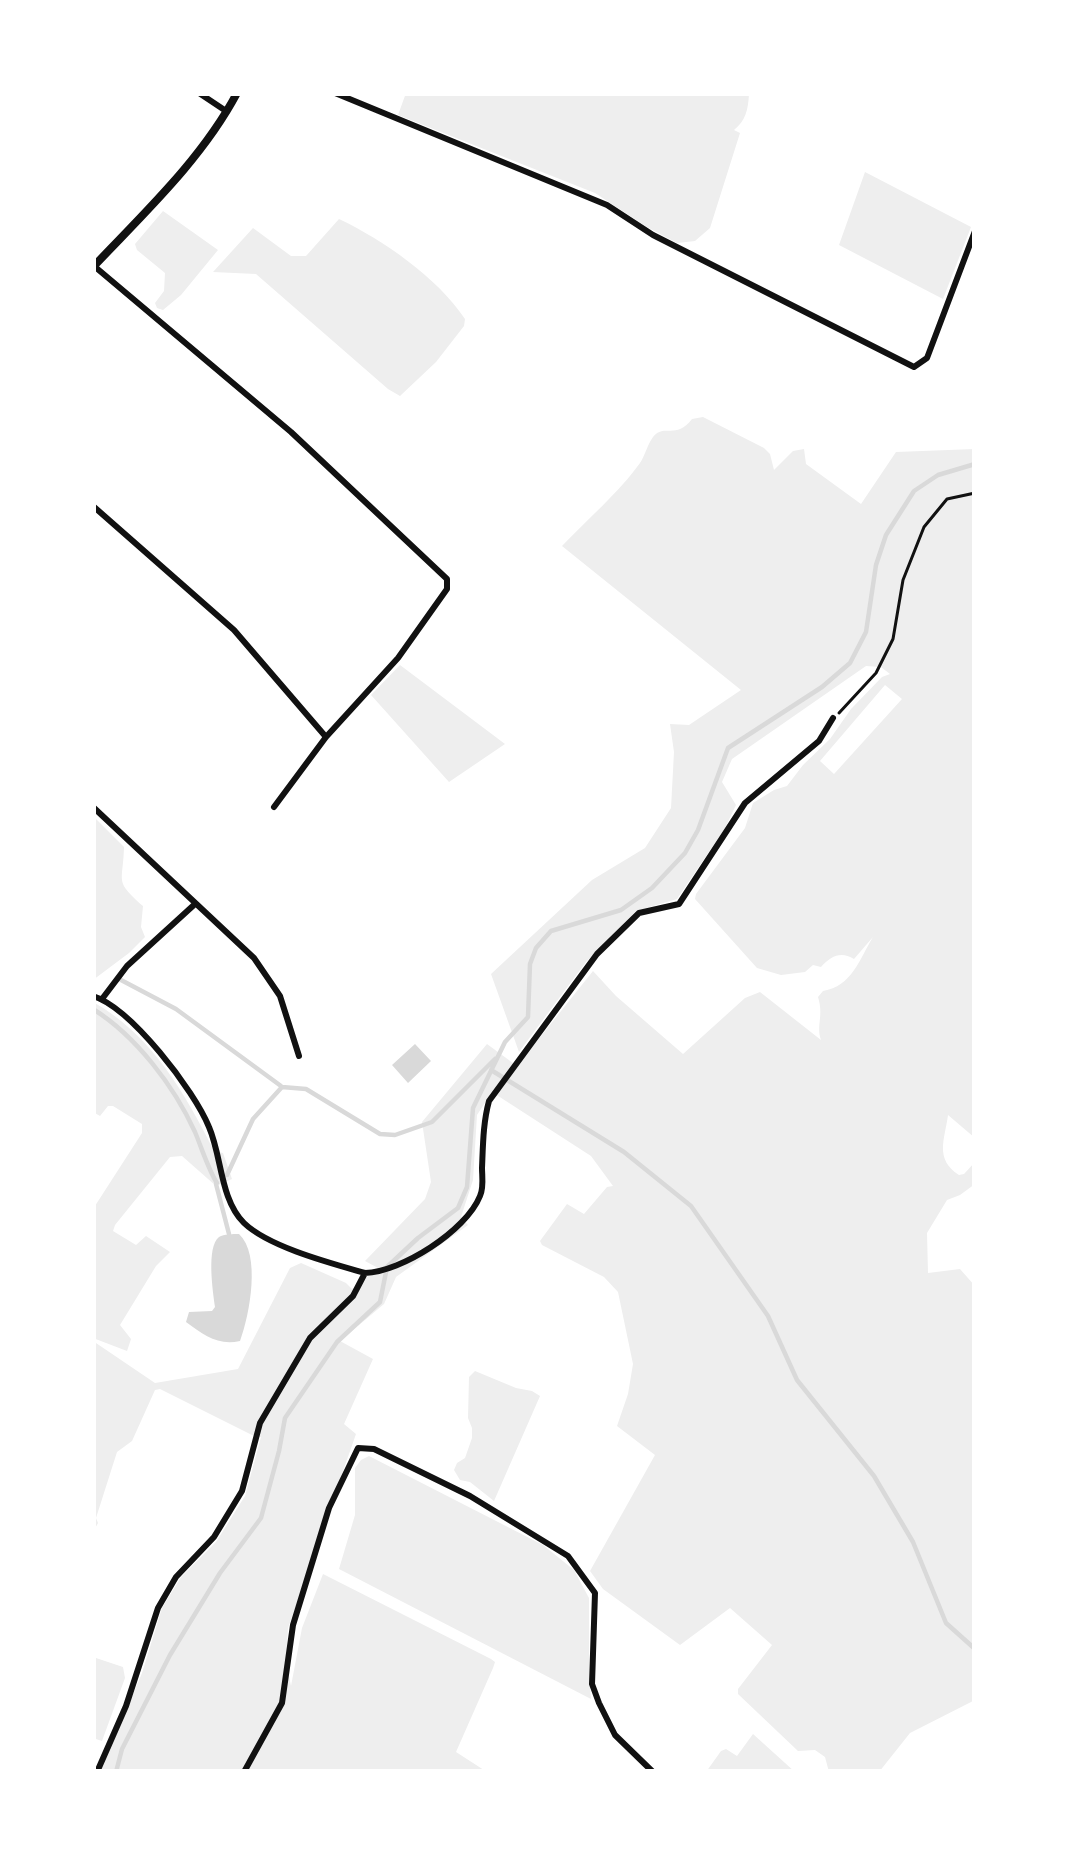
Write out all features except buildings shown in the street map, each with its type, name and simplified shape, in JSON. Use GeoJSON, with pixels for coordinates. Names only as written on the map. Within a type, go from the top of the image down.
{"type":"FeatureCollection","features":[{"type":"Feature","properties":{"kind":"street"},"geometry":{"type":"LineString","coordinates":[[199,93],[227,112]]}},
{"type":"Feature","properties":{"kind":"street"},"geometry":{"type":"LineString","coordinates":[[237,93],[175,180],[93,267],[291,432],[446,579],[447,589],[398,658],[326,736],[274,807]]}},
{"type":"Feature","properties":{"kind":"street"},"geometry":{"type":"LineString","coordinates":[[335,93],[607,205],[653,235],[914,367],[927,358],[975,231]]}},
{"type":"Feature","properties":{"kind":"street"},"geometry":{"type":"LineString","coordinates":[[93,506],[234,630],[326,736]]}},
{"type":"Feature","properties":{"kind":"street"},"geometry":{"type":"LineString","coordinates":[[195,904],[97,998],[142,1034],[176,1070],[209,1126],[232,1209],[244,1223],[310,1256],[364,1273],[390,1269],[424,1252],[464,1221],[482,1194],[489,1101],[597,954],[639,913],[679,904],[745,803],[819,740],[833,718]]}},
{"type":"Feature","properties":{"kind":"street"},"geometry":{"type":"LineString","coordinates":[[93,807],[254,958],[280,996],[299,1056]]}},
{"type":"Feature","properties":{"kind":"street"},"geometry":{"type":"LineString","coordinates":[[97,1772],[126,1706],[158,1608],[176,1577],[214,1537],[242,1491],[260,1423],[310,1338],[353,1295],[364,1273]]}},
{"type":"Feature","properties":{"kind":"street"},"geometry":{"type":"LineString","coordinates":[[244,1772],[281,1703],[293,1625],[329,1508],[358,1448],[374,1449],[470,1496],[568,1556],[595,1594],[592,1684],[598,1702],[615,1735],[653,1772]]}},
{"type":"Feature","properties":{"kind":"path"},"geometry":{"type":"LineString","coordinates":[[833,718],[876,674],[892,639],[903,580],[924,527],[947,499],[975,493]]}},
{"type":"Feature","properties":{"kind":"shaded area"},"geometry":{"type":"Polygon","coordinates":[[[406,93],[749,94],[746,114],[734,130],[740,133],[710,228],[695,241],[677,243],[595,193],[398,115],[406,93]]]}},
{"type":"Feature","properties":{"kind":"shaded area"},"geometry":{"type":"Polygon","coordinates":[[[865,172],[971,227],[943,299],[839,245],[865,172]]]}},
{"type":"Feature","properties":{"kind":"shaded area"},"geometry":{"type":"Polygon","coordinates":[[[163,211],[218,250],[163,310],[155,303],[164,291],[165,273],[135,244],[163,211]]]}},
{"type":"Feature","properties":{"kind":"shaded area"},"geometry":{"type":"Polygon","coordinates":[[[339,219],[408,261],[465,319],[436,362],[400,396],[256,274],[213,272],[253,228],[291,256],[306,256],[339,219]]]}},
{"type":"Feature","properties":{"kind":"shaded area"},"geometry":{"type":"Polygon","coordinates":[[[703,417],[764,448],[774,470],[793,451],[804,449],[806,464],[861,504],[896,452],[975,449],[975,1138],[948,1115],[943,1148],[946,1162],[959,1175],[975,1162],[975,1184],[947,1200],[927,1233],[928,1273],[960,1269],[975,1286],[975,1700],[910,1733],[879,1772],[829,1772],[825,1757],[815,1750],[798,1751],[738,1694],[772,1645],[730,1608],[680,1645],[603,1589],[590,1571],[655,1455],[617,1426],[633,1364],[618,1292],[604,1277],[540,1241],[567,1204],[584,1214],[613,1186],[591,1156],[492,1092],[477,1115],[473,1180],[461,1217],[468,1225],[396,1277],[384,1304],[340,1341],[373,1359],[344,1424],[356,1434],[288,1628],[286,1661],[291,1686],[302,1628],[323,1574],[491,1659],[493,1668],[456,1752],[487,1772],[100,1772],[142,1673],[162,1608],[181,1577],[216,1542],[245,1496],[261,1437],[155,1390],[132,1441],[117,1452],[93,1532],[93,1341],[155,1383],[238,1369],[290,1268],[301,1263],[352,1289],[378,1268],[365,1261],[425,1199],[431,1182],[422,1122],[487,1044],[517,1066],[593,971],[683,1054],[745,998],[760,992],[821,1040],[818,997],[848,978],[873,937],[854,959],[836,956],[821,967],[781,975],[757,968],[695,899],[745,828],[753,803],[787,786],[851,709],[890,674],[881,667],[866,666],[732,759],[722,782],[736,805],[677,899],[636,911],[586,962],[519,1052],[491,974],[592,880],[645,848],[671,808],[674,752],[670,724],[689,725],[741,690],[562,546],[632,473],[657,433],[681,429],[703,417]],[[885,685],[820,761],[834,774],[902,699],[885,685]]]}},
{"type":"Feature","properties":{"kind":"shaded area"},"geometry":{"type":"Polygon","coordinates":[[[400,665],[505,744],[449,782],[371,695],[400,665]]]}},
{"type":"Feature","properties":{"kind":"shaded area"},"geometry":{"type":"Polygon","coordinates":[[[93,816],[124,847],[122,881],[143,906],[145,937],[93,980],[93,816]]]}},
{"type":"Feature","properties":{"kind":"shaded area"},"geometry":{"type":"Polygon","coordinates":[[[93,1002],[132,1031],[164,1067],[214,1151],[223,1153],[232,1179],[216,1186],[182,1156],[170,1157],[115,1225],[113,1231],[136,1245],[146,1236],[170,1252],[156,1266],[120,1325],[131,1339],[127,1351],[93,1338],[93,1209],[142,1133],[142,1124],[113,1106],[100,1116],[93,1112],[93,1002]]]}},
{"type":"Feature","properties":{"kind":"shaded area"},"geometry":{"type":"Polygon","coordinates":[[[415,1044],[431,1061],[408,1083],[392,1065],[415,1044]]]}},
{"type":"Feature","properties":{"kind":"shaded area"},"geometry":{"type":"Polygon","coordinates":[[[239,1234],[250,1255],[250,1301],[240,1341],[218,1341],[186,1322],[189,1312],[215,1307],[211,1270],[215,1242],[221,1236],[239,1234]]]}},
{"type":"Feature","properties":{"kind":"shaded area"},"geometry":{"type":"Polygon","coordinates":[[[475,1371],[540,1396],[494,1501],[460,1480],[454,1470],[465,1458],[472,1438],[469,1377],[475,1371]]]}},
{"type":"Feature","properties":{"kind":"shaded area"},"geometry":{"type":"Polygon","coordinates":[[[369,1456],[543,1545],[574,1570],[589,1598],[591,1699],[339,1569],[355,1515],[355,1468],[369,1456]]]}},
{"type":"Feature","properties":{"kind":"shaded area"},"geometry":{"type":"Polygon","coordinates":[[[93,1657],[123,1667],[125,1678],[102,1741],[93,1738],[93,1657]]]}},
{"type":"Feature","properties":{"kind":"shaded area"},"geometry":{"type":"Polygon","coordinates":[[[753,1734],[795,1772],[706,1772],[721,1751],[737,1756],[753,1734]]]}},
{"type":"Feature","properties":{"kind":"waterway"},"geometry":{"type":"LineString","coordinates":[[116,1772],[122,1749],[170,1655],[220,1573],[261,1518],[285,1418],[337,1342],[380,1302],[387,1267],[458,1208],[467,1187],[473,1108],[505,1042],[528,1017],[530,964],[536,948],[551,931],[621,910],[652,888],[685,853],[728,748],[822,687],[850,663],[866,632],[876,565],[886,535],[914,491],[938,475],[975,464]]}},
{"type":"Feature","properties":{"kind":"waterway"},"geometry":{"type":"LineString","coordinates":[[121,980],[176,1009],[281,1086]]}},
{"type":"Feature","properties":{"kind":"waterway"},"geometry":{"type":"LineString","coordinates":[[93,1009],[124,1033],[165,1080],[217,1183]]}},
{"type":"Feature","properties":{"kind":"waterway"},"geometry":{"type":"LineString","coordinates":[[227,1175],[253,1119],[282,1087],[306,1089],[380,1134],[395,1135],[432,1122],[495,1059]]}},
{"type":"Feature","properties":{"kind":"waterway"},"geometry":{"type":"LineString","coordinates":[[491,1070],[624,1152],[691,1206],[768,1316],[797,1380],[874,1476],[913,1542],[946,1623],[975,1649]]}},
{"type":"Feature","properties":{"kind":"waterway"},"geometry":{"type":"LineString","coordinates":[[216,1184],[229,1234]]}}]}
